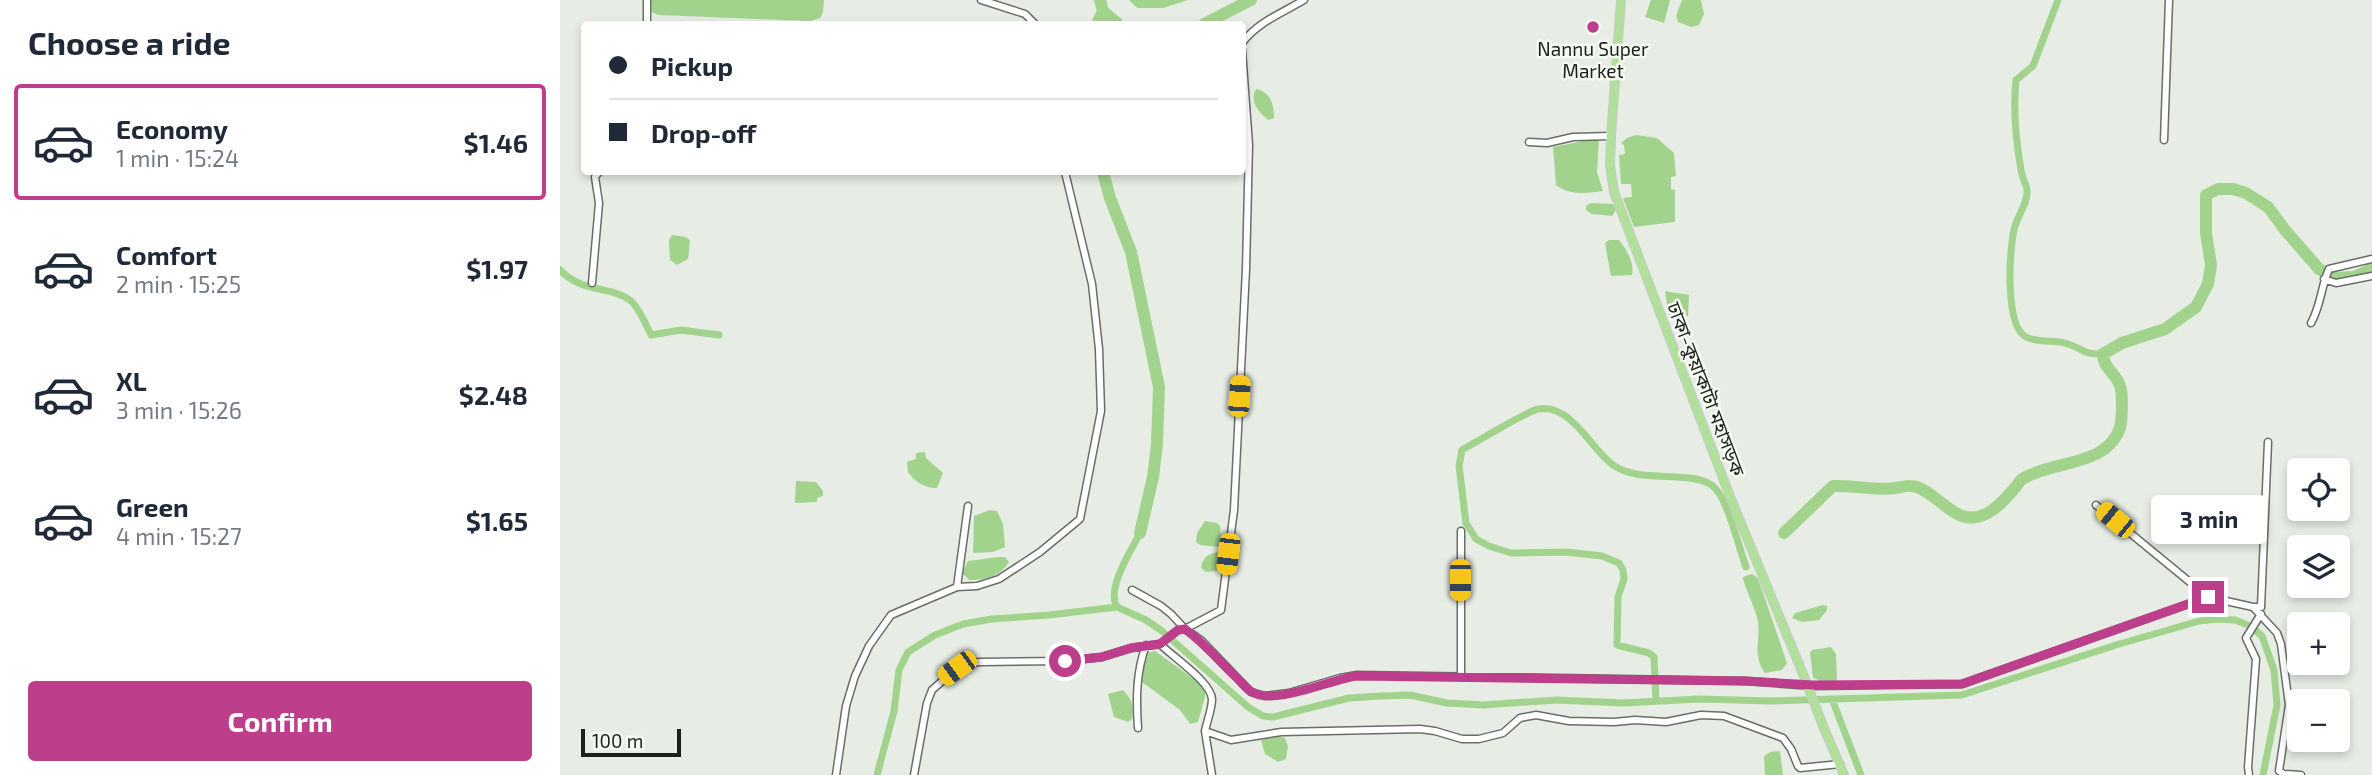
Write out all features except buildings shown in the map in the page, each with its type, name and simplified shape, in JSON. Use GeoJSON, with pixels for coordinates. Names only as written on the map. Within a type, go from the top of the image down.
{"type":"FeatureCollection","features":[{"type":"Feature","properties":{"kind":"main road","name":"ঢাকা-কুয়াকাটা মহাসড়ক"},"geometry":{"type":"LineString","coordinates":[[1621,0],[1611,136],[1611,179],[1710,446],[1844,775]]}},
{"type":"Feature","properties":{"kind":"street"},"geometry":{"type":"LineString","coordinates":[[647,0],[647,21]]}},
{"type":"Feature","properties":{"kind":"street"},"geometry":{"type":"LineString","coordinates":[[981,0],[1025,14],[1032,21]]}},
{"type":"Feature","properties":{"kind":"street"},"geometry":{"type":"LineString","coordinates":[[1246,38],[1262,23],[1304,0]]}},
{"type":"Feature","properties":{"kind":"street"},"geometry":{"type":"LineString","coordinates":[[2164,140],[2169,0]]}},
{"type":"Feature","properties":{"kind":"street"},"geometry":{"type":"LineString","coordinates":[[914,775],[927,703],[932,690],[957,668],[968,663],[981,662],[1065,661],[1102,657],[1160,644],[1182,629],[1222,610],[1234,510],[1249,186],[1246,87]]}},
{"type":"Feature","properties":{"kind":"street"},"geometry":{"type":"LineString","coordinates":[[1529,142],[1547,144],[1573,137],[1611,136]]}},
{"type":"Feature","properties":{"kind":"street"},"geometry":{"type":"LineString","coordinates":[[592,284],[599,203],[597,175]]}},
{"type":"Feature","properties":{"kind":"street"},"geometry":{"type":"LineString","coordinates":[[836,775],[846,706],[855,676],[869,646],[891,615],[957,587],[977,586],[999,579],[1040,552],[1080,519],[1101,411],[1099,349],[1090,273],[1066,175]]}},
{"type":"Feature","properties":{"kind":"street"},"geometry":{"type":"LineString","coordinates":[[2311,323],[2317,313],[2324,279],[2329,269],[2372,259]]}},
{"type":"Feature","properties":{"kind":"street"},"geometry":{"type":"LineString","coordinates":[[2324,279],[2336,283],[2372,276]]}},
{"type":"Feature","properties":{"kind":"street"},"geometry":{"type":"LineString","coordinates":[[2096,505],[2208,597],[2261,607],[2268,442]]}},
{"type":"Feature","properties":{"kind":"street"},"geometry":{"type":"LineString","coordinates":[[957,587],[968,506]]}},
{"type":"Feature","properties":{"kind":"street"},"geometry":{"type":"LineString","coordinates":[[1461,531],[1461,677]]}},
{"type":"Feature","properties":{"kind":"street"},"geometry":{"type":"LineString","coordinates":[[1132,590],[1161,606],[1182,629],[1202,642],[1251,692],[1265,696],[1289,693],[1340,678],[1357,676],[1746,681],[1813,685],[1962,684],[2208,597]]}},
{"type":"Feature","properties":{"kind":"street"},"geometry":{"type":"LineString","coordinates":[[2253,607],[2277,633],[2286,670],[2289,705],[2279,771],[2301,775]]}},
{"type":"Feature","properties":{"kind":"street"},"geometry":{"type":"LineString","coordinates":[[2249,775],[2256,659],[2246,638],[2261,614]]}},
{"type":"Feature","properties":{"kind":"street"},"geometry":{"type":"LineString","coordinates":[[1160,644],[1182,666],[1203,680],[1211,691],[1212,701],[1205,731],[1212,775]]}},
{"type":"Feature","properties":{"kind":"street"},"geometry":{"type":"LineString","coordinates":[[1138,728],[1138,683],[1141,658],[1146,645]]}},
{"type":"Feature","properties":{"kind":"street"},"geometry":{"type":"LineString","coordinates":[[1205,731],[1231,740],[1281,732],[1420,729],[1435,730],[1462,739],[1479,739],[1503,733],[1520,718],[1536,715],[1569,721],[1614,722],[1666,722],[1701,715],[1724,716],[1783,738],[1801,768],[1840,764]]}},
{"type":"Feature","properties":{"kind":"shaded area"},"geometry":{"type":"Polygon","coordinates":[[[651,0],[824,0],[820,18],[810,21],[658,15],[652,12],[651,0]]]}},
{"type":"Feature","properties":{"kind":"shaded area"},"geometry":{"type":"Polygon","coordinates":[[[1129,0],[1188,0],[1163,8],[1137,8],[1129,0]]]}},
{"type":"Feature","properties":{"kind":"shaded area"},"geometry":{"type":"Polygon","coordinates":[[[1651,0],[1670,0],[1664,23],[1645,17],[1651,0]]]}},
{"type":"Feature","properties":{"kind":"shaded area"},"geometry":{"type":"Polygon","coordinates":[[[1682,0],[1701,0],[1704,14],[1699,25],[1691,27],[1678,22],[1676,16],[1682,0]]]}},
{"type":"Feature","properties":{"kind":"shaded area"},"geometry":{"type":"Polygon","coordinates":[[[1256,89],[1271,100],[1274,118],[1268,120],[1256,106],[1256,89]]]}},
{"type":"Feature","properties":{"kind":"shaded area"},"geometry":{"type":"Polygon","coordinates":[[[1636,135],[1657,138],[1674,153],[1676,176],[1671,177],[1671,189],[1675,190],[1675,222],[1634,227],[1623,198],[1632,197],[1631,184],[1621,184],[1619,155],[1625,154],[1624,145],[1621,143],[1636,135]]]}},
{"type":"Feature","properties":{"kind":"shaded area"},"geometry":{"type":"Polygon","coordinates":[[[1599,138],[1597,172],[1603,191],[1573,192],[1556,185],[1553,147],[1599,138]]]}},
{"type":"Feature","properties":{"kind":"shaded area"},"geometry":{"type":"Polygon","coordinates":[[[1591,203],[1613,204],[1616,210],[1612,216],[1592,214],[1586,210],[1586,206],[1591,203]]]}},
{"type":"Feature","properties":{"kind":"shaded area"},"geometry":{"type":"Polygon","coordinates":[[[672,235],[686,237],[690,241],[688,259],[677,265],[670,260],[669,240],[672,235]]]}},
{"type":"Feature","properties":{"kind":"shaded area"},"geometry":{"type":"Polygon","coordinates":[[[1619,240],[1624,247],[1631,261],[1632,275],[1611,276],[1605,243],[1619,240]]]}},
{"type":"Feature","properties":{"kind":"shaded area"},"geometry":{"type":"Polygon","coordinates":[[[1665,291],[1689,295],[1688,316],[1669,317],[1665,291]]]}},
{"type":"Feature","properties":{"kind":"shaded area"},"geometry":{"type":"Polygon","coordinates":[[[925,452],[926,458],[943,473],[937,488],[920,484],[908,472],[907,462],[916,459],[916,453],[925,452]]]}},
{"type":"Feature","properties":{"kind":"shaded area"},"geometry":{"type":"Polygon","coordinates":[[[796,481],[816,482],[823,491],[823,496],[817,498],[817,502],[795,503],[796,481]]]}},
{"type":"Feature","properties":{"kind":"shaded area"},"geometry":{"type":"Polygon","coordinates":[[[990,510],[997,511],[1003,524],[1005,547],[993,552],[973,553],[974,516],[990,510]]]}},
{"type":"Feature","properties":{"kind":"shaded area"},"geometry":{"type":"Polygon","coordinates":[[[1205,521],[1220,526],[1221,541],[1218,547],[1196,542],[1197,533],[1205,521]]]}},
{"type":"Feature","properties":{"kind":"shaded area"},"geometry":{"type":"Polygon","coordinates":[[[1219,552],[1224,559],[1216,571],[1206,572],[1201,568],[1207,556],[1219,552]]]}},
{"type":"Feature","properties":{"kind":"shaded area"},"geometry":{"type":"Polygon","coordinates":[[[1005,557],[1009,562],[1002,571],[992,576],[969,580],[962,573],[968,561],[1005,557]]]}},
{"type":"Feature","properties":{"kind":"shaded area"},"geometry":{"type":"Polygon","coordinates":[[[1752,574],[1758,578],[1787,663],[1782,670],[1765,673],[1761,666],[1757,617],[1743,579],[1752,574]]]}},
{"type":"Feature","properties":{"kind":"shaded area"},"geometry":{"type":"Polygon","coordinates":[[[1827,606],[1827,610],[1819,620],[1802,622],[1792,618],[1795,613],[1827,606]]]}},
{"type":"Feature","properties":{"kind":"shaded area"},"geometry":{"type":"Polygon","coordinates":[[[1831,647],[1836,654],[1837,679],[1819,681],[1813,677],[1810,653],[1812,650],[1831,647]]]}},
{"type":"Feature","properties":{"kind":"shaded area"},"geometry":{"type":"Polygon","coordinates":[[[1155,651],[1205,687],[1198,722],[1190,724],[1180,710],[1142,682],[1146,653],[1155,651]]]}},
{"type":"Feature","properties":{"kind":"shaded area"},"geometry":{"type":"Polygon","coordinates":[[[1123,690],[1132,707],[1132,719],[1128,722],[1114,717],[1108,694],[1123,690]]]}},
{"type":"Feature","properties":{"kind":"shaded area"},"geometry":{"type":"Polygon","coordinates":[[[1278,736],[1285,738],[1288,746],[1286,759],[1278,762],[1265,754],[1261,740],[1278,736]]]}},
{"type":"Feature","properties":{"kind":"shaded area"},"geometry":{"type":"Polygon","coordinates":[[[1780,751],[1783,775],[1765,775],[1764,756],[1780,751]]]}},
{"type":"Feature","properties":{"kind":"waterway"},"geometry":{"type":"LineString","coordinates":[[1098,21],[1103,11],[1100,0]]}},
{"type":"Feature","properties":{"kind":"waterway"},"geometry":{"type":"LineString","coordinates":[[1210,21],[1251,0]]}},
{"type":"Feature","properties":{"kind":"waterway"},"geometry":{"type":"LineString","coordinates":[[2058,0],[2033,66],[2016,80],[2016,136],[2027,190],[2026,201],[2015,225],[2012,240],[2012,304],[2019,330],[2026,337],[2063,343],[2087,352],[2103,354]]}},
{"type":"Feature","properties":{"kind":"waterway"},"geometry":{"type":"LineString","coordinates":[[1103,11],[1115,21]]}},
{"type":"Feature","properties":{"kind":"waterway"},"geometry":{"type":"LineString","coordinates":[[1104,175],[1131,252],[1159,387],[1153,477],[1140,533]]}},
{"type":"Feature","properties":{"kind":"waterway"},"geometry":{"type":"LineString","coordinates":[[1784,533],[1833,486],[1880,489],[1914,486],[1960,515],[1973,518],[1987,514],[1999,505],[2022,479],[2103,450],[2113,441],[2120,428],[2122,407],[2120,386],[2105,363],[2103,354],[2122,343],[2165,329],[2196,307],[2208,284],[2211,265],[2206,233],[2206,195],[2218,189],[2233,189],[2246,193],[2268,207],[2319,269],[2335,278],[2354,277],[2372,269]]}},
{"type":"Feature","properties":{"kind":"waterway"},"geometry":{"type":"LineString","coordinates":[[560,270],[578,283],[615,293],[631,301],[651,335],[681,330],[719,335]]}},
{"type":"Feature","properties":{"kind":"waterway"},"geometry":{"type":"LineString","coordinates":[[1656,701],[1654,657],[1649,653],[1617,645],[1618,597],[1624,579],[1619,563],[1602,556],[1567,552],[1511,553],[1476,539],[1466,523],[1459,466],[1462,450],[1532,411],[1550,409],[1561,413],[1580,429],[1605,458],[1624,471],[1695,479],[1715,488],[1729,514],[1746,567]]}},
{"type":"Feature","properties":{"kind":"waterway"},"geometry":{"type":"LineString","coordinates":[[1140,533],[1117,580],[1114,599],[1117,607],[1146,620],[1162,631],[1248,707],[1263,716],[1273,717],[1349,698],[1410,695],[1447,703],[1483,705],[1557,700],[1623,703],[1699,699],[1771,701],[1962,695],[2199,621],[2235,620],[2250,626],[2262,636],[2274,670],[2277,705],[2263,775]]}},
{"type":"Feature","properties":{"kind":"waterway"},"geometry":{"type":"LineString","coordinates":[[877,775],[894,711],[899,670],[908,652],[935,635],[963,624],[1117,607]]}},
{"type":"Feature","properties":{"kind":"waterway"},"geometry":{"type":"LineString","coordinates":[[1832,699],[1861,775]]}},
{"type":"Feature","properties":{"kind":"place","name":"Nannu Super Market"},"geometry":{"type":"Point","coordinates":[1593,27]}},
{"type":"Feature","properties":{"kind":"route"},"geometry":{"type":"LineString","coordinates":[[1065,661],[1102,657],[1131,648],[1160,644],[1178,630],[1185,629],[1202,642],[1251,692],[1265,696],[1289,693],[1340,678],[1357,676],[1746,681],[1803,685],[1962,684],[2208,597]]}}]}
